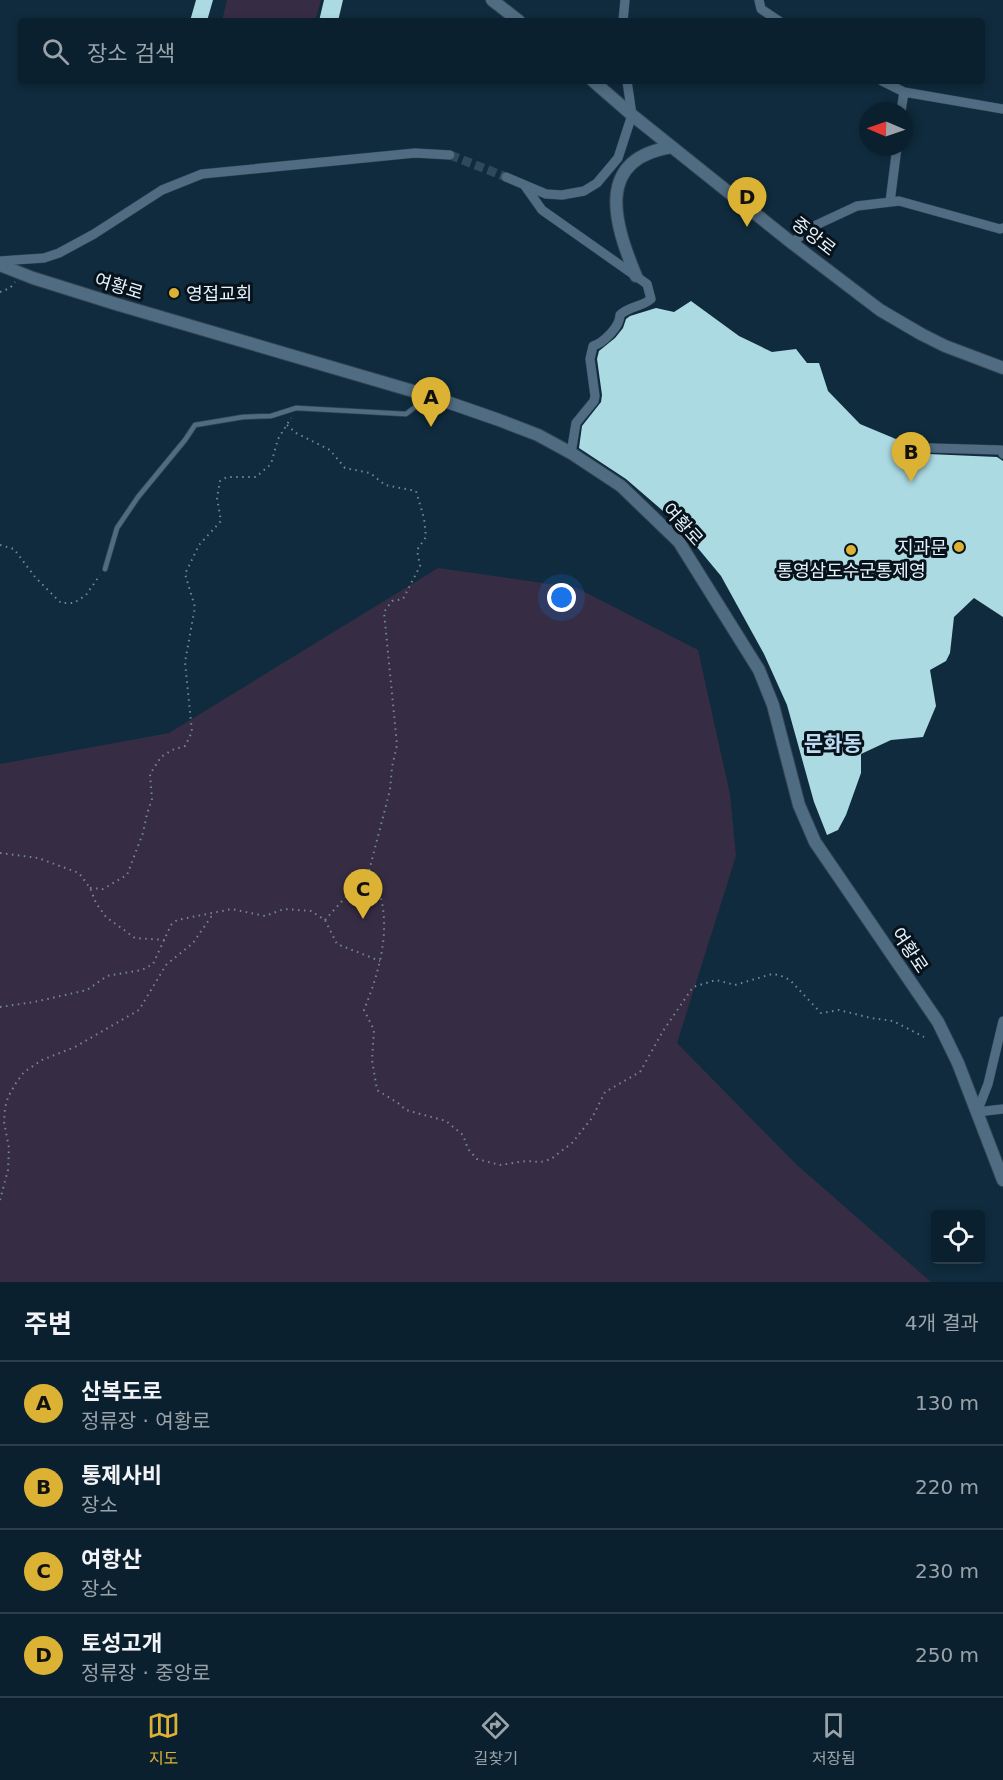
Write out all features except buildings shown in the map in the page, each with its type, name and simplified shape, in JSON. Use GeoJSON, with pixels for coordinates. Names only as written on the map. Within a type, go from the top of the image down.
{"type":"FeatureCollection","features":[{"type":"Feature","properties":{"kind":"street"},"geometry":{"type":"LineString","coordinates":[[492,0],[515,18]]}},
{"type":"Feature","properties":{"kind":"street"},"geometry":{"type":"LineString","coordinates":[[622,18],[625,0]]}},
{"type":"Feature","properties":{"kind":"street"},"geometry":{"type":"LineString","coordinates":[[759,0],[761,9],[774,18]]}},
{"type":"Feature","properties":{"kind":"street","name":"중앙로"},"geometry":{"type":"LineString","coordinates":[[596,84],[792,243],[880,310],[945,346],[1003,368]]}},
{"type":"Feature","properties":{"kind":"street"},"geometry":{"type":"LineString","coordinates":[[506,177],[546,194],[562,195],[584,191],[597,183],[618,158],[632,115],[627,84]]}},
{"type":"Feature","properties":{"kind":"street"},"geometry":{"type":"LineString","coordinates":[[888,84],[904,92],[1003,109]]}},
{"type":"Feature","properties":{"kind":"street"},"geometry":{"type":"LineString","coordinates":[[902,102],[904,92]]}},
{"type":"Feature","properties":{"kind":"street"},"geometry":{"type":"LineString","coordinates":[[636,276],[619,231],[615,209],[618,189],[626,169],[641,156],[672,147]]}},
{"type":"Feature","properties":{"kind":"street"},"geometry":{"type":"LineString","coordinates":[[0,263],[44,258],[59,253],[94,234],[162,190],[202,174],[415,153],[450,155]]}},
{"type":"Feature","properties":{"kind":"street"},"geometry":{"type":"LineString","coordinates":[[890,202],[896,156]]}},
{"type":"Feature","properties":{"kind":"street"},"geometry":{"type":"LineString","coordinates":[[525,186],[542,210],[647,284],[651,299],[626,309],[620,315],[620,321],[615,328],[598,345],[593,346],[590,359],[594,401],[576,423],[571,453]]}},
{"type":"Feature","properties":{"kind":"street"},"geometry":{"type":"LineString","coordinates":[[792,243],[812,227],[857,207],[899,201],[1003,228]]}},
{"type":"Feature","properties":{"kind":"street","name":"여황로"},"geometry":{"type":"LineString","coordinates":[[0,263],[21,274],[116,304],[430,396],[538,435],[571,453],[621,486],[679,542],[759,670],[772,705],[799,805],[814,842],[938,1023],[958,1063],[1003,1180]]}},
{"type":"Feature","properties":{"kind":"street"},"geometry":{"type":"LineString","coordinates":[[930,448],[1001,450],[1003,454]]}},
{"type":"Feature","properties":{"kind":"street"},"geometry":{"type":"LineString","coordinates":[[1003,1021],[988,1084],[977,1112],[1003,1109]]}},
{"type":"Feature","properties":{"kind":"lane"},"geometry":{"type":"LineString","coordinates":[[105,569],[117,528],[138,497],[185,441],[195,425],[243,417],[271,416],[296,408],[406,414],[430,396]]}},
{"type":"Feature","properties":{"kind":"path"},"geometry":{"type":"LineString","coordinates":[[0,292],[10,288],[21,274]]}},
{"type":"Feature","properties":{"kind":"path"},"geometry":{"type":"LineString","coordinates":[[90,888],[103,889],[127,874],[143,833],[152,799],[150,774],[161,757],[185,746],[192,732],[185,662],[195,607],[185,574],[199,545],[221,521],[217,498],[220,481],[227,477],[256,477],[271,464],[278,439],[296,408]]}},
{"type":"Feature","properties":{"kind":"path"},"geometry":{"type":"LineString","coordinates":[[286,425],[296,433],[330,450],[345,468],[370,473],[386,485],[416,490],[424,518],[426,537],[417,550],[420,566],[403,599],[392,601],[384,612],[397,745],[390,790],[369,872],[325,920]]}},
{"type":"Feature","properties":{"kind":"path"},"geometry":{"type":"LineString","coordinates":[[0,545],[14,549],[34,577],[61,603],[74,603],[86,595],[105,569]]}},
{"type":"Feature","properties":{"kind":"path"},"geometry":{"type":"LineString","coordinates":[[0,854],[38,858],[79,873],[106,917],[135,938],[165,940]]}},
{"type":"Feature","properties":{"kind":"path"},"geometry":{"type":"LineString","coordinates":[[369,872],[382,904],[383,933],[380,961],[376,981],[364,1010],[374,1030],[372,1060],[377,1090],[398,1102],[406,1110],[446,1121],[463,1135],[468,1149],[477,1159],[500,1165],[526,1161],[541,1162],[550,1159],[572,1143],[592,1118],[605,1092],[640,1072],[663,1030],[693,987],[716,980],[735,985],[772,974],[779,975],[790,980],[821,1013],[838,1010],[893,1021],[924,1037]]}},
{"type":"Feature","properties":{"kind":"path"},"geometry":{"type":"LineString","coordinates":[[0,1007],[87,990],[107,976],[142,970],[153,964],[171,926],[177,920],[232,909],[265,916],[284,909],[311,911],[325,920],[337,944],[380,961]]}},
{"type":"Feature","properties":{"kind":"path"},"geometry":{"type":"LineString","coordinates":[[0,1200],[8,1170],[9,1148],[4,1122],[5,1108],[8,1097],[24,1072],[42,1060],[75,1047],[139,1010],[166,965],[193,944],[213,914]]}},
{"type":"Feature","properties":{"kind":"shaded area"},"geometry":{"type":"Polygon","coordinates":[[[227,0],[321,0],[316,18],[223,18],[227,0]]]}},
{"type":"Feature","properties":{"kind":"shaded area"},"geometry":{"type":"Polygon","coordinates":[[[438,568],[577,588],[698,650],[730,794],[736,856],[677,1043],[797,1165],[931,1282],[0,1282],[0,764],[169,733],[438,568]]]}},
{"type":"Feature","properties":{"kind":"tunnel"},"geometry":{"type":"LineString","coordinates":[[450,155],[506,177]]}},
{"type":"Feature","properties":{"kind":"place","name":"토성고개"},"geometry":{"type":"Point","coordinates":[747,227]}},
{"type":"Feature","properties":{"kind":"place","name":"영접교회"},"geometry":{"type":"Point","coordinates":[174,293]}},
{"type":"Feature","properties":{"kind":"place","name":"산복도로"},"geometry":{"type":"Point","coordinates":[431,427]}},
{"type":"Feature","properties":{"kind":"place","name":"통제사비"},"geometry":{"type":"Point","coordinates":[911,482]}},
{"type":"Feature","properties":{"kind":"place","name":"지과문"},"geometry":{"type":"Point","coordinates":[959,547]}},
{"type":"Feature","properties":{"kind":"place","name":"통영삼도수군통제영"},"geometry":{"type":"Point","coordinates":[851,550]}},
{"type":"Feature","properties":{"kind":"place","name":"여항산"},"geometry":{"type":"Point","coordinates":[363,919]}},
{"type":"Feature","properties":{"kind":"district","name":"문화동"},"geometry":{"type":"Point","coordinates":[833,744]}}]}
